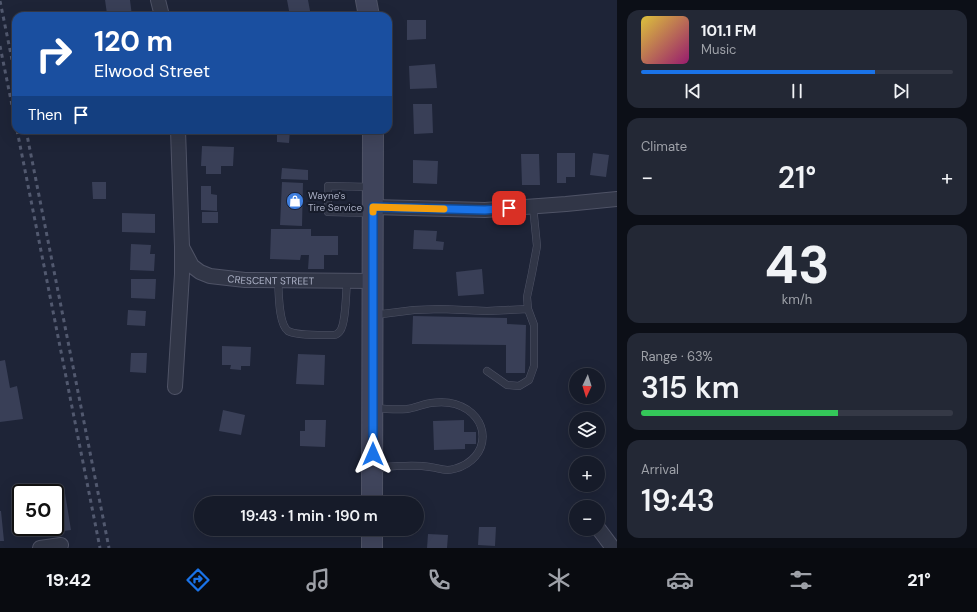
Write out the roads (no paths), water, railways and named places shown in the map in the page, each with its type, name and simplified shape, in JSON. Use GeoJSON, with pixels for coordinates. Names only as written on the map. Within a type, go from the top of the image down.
{"type":"FeatureCollection","features":[{"type":"Feature","properties":{"kind":"main road"},"geometry":{"type":"LineString","coordinates":[[366,0],[368,12]]}},
{"type":"Feature","properties":{"kind":"main road"},"geometry":{"type":"LineString","coordinates":[[372,496],[373,134]]}},
{"type":"Feature","properties":{"kind":"main road"},"geometry":{"type":"LineString","coordinates":[[372,536],[372,548]]}},
{"type":"Feature","properties":{"kind":"street"},"geometry":{"type":"LineString","coordinates":[[158,0],[161,12]]}},
{"type":"Feature","properties":{"kind":"street","name":"CRESCENT STREET"},"geometry":{"type":"LineString","coordinates":[[175,387],[182,274],[178,134]]}},
{"type":"Feature","properties":{"kind":"street"},"geometry":{"type":"LineString","coordinates":[[373,210],[485,210],[617,199]]}},
{"type":"Feature","properties":{"kind":"street","name":"CRESCENT STREET"},"geometry":{"type":"LineString","coordinates":[[182,247],[192,266],[200,272],[210,276],[245,280],[373,281]]}},
{"type":"Feature","properties":{"kind":"street"},"geometry":{"type":"LineString","coordinates":[[604,536],[613,548]]}},
{"type":"Feature","properties":{"kind":"street"},"geometry":{"type":"LineString","coordinates":[[40,548],[61,545]]}},
{"type":"Feature","properties":{"kind":"lane"},"geometry":{"type":"LineString","coordinates":[[373,187],[328,186],[328,212],[373,210]]}},
{"type":"Feature","properties":{"kind":"lane"},"geometry":{"type":"LineString","coordinates":[[487,371],[507,385],[519,386],[529,380],[534,366],[534,325],[528,309],[526,298],[537,246],[534,206]]}},
{"type":"Feature","properties":{"kind":"lane"},"geometry":{"type":"LineString","coordinates":[[278,280],[280,308],[282,322],[285,329],[296,334],[335,335],[340,332],[344,320],[347,280]]}},
{"type":"Feature","properties":{"kind":"lane"},"geometry":{"type":"LineString","coordinates":[[373,315],[414,310],[441,309],[487,311],[528,309]]}},
{"type":"Feature","properties":{"kind":"lane"},"geometry":{"type":"LineString","coordinates":[[373,408],[407,409],[432,403],[456,405],[470,412],[475,417],[482,429],[483,437],[482,447],[474,459],[453,470],[442,470],[431,467],[397,466],[373,469]]}},
{"type":"Feature","properties":{"kind":"railway"},"geometry":{"type":"LineString","coordinates":[[0,1],[12,60]]}},
{"type":"Feature","properties":{"kind":"railway"},"geometry":{"type":"LineString","coordinates":[[0,46],[12,105]]}},
{"type":"Feature","properties":{"kind":"railway"},"geometry":{"type":"LineString","coordinates":[[18,134],[100,548]]}},
{"type":"Feature","properties":{"kind":"railway"},"geometry":{"type":"LineString","coordinates":[[27,134],[109,548]]}},
{"type":"Feature","properties":{"kind":"place","name":"Wayne's Tire Service"},"geometry":{"type":"Point","coordinates":[295,201]}}]}
